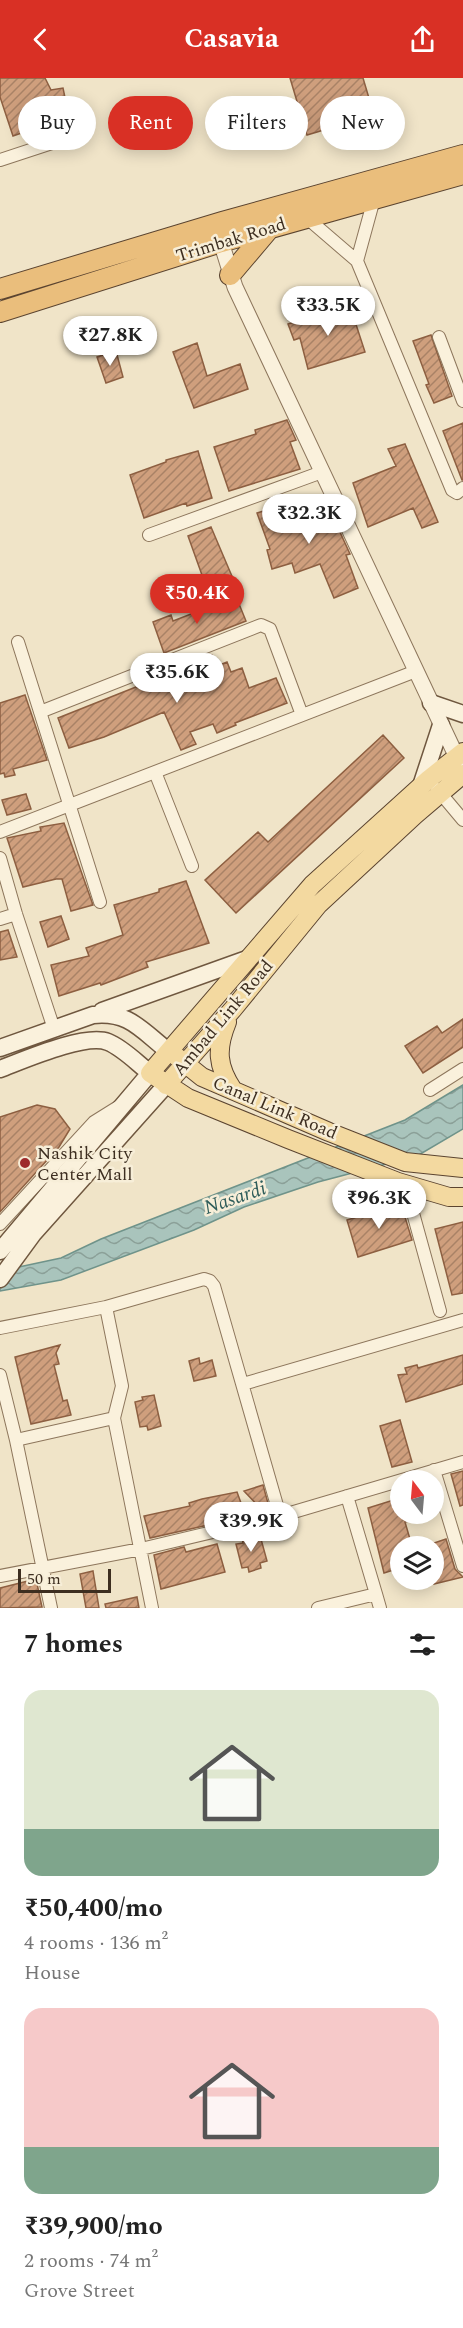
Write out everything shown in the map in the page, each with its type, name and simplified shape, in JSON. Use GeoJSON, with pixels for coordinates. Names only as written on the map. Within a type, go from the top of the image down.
{"type":"FeatureCollection","features":[{"type":"Feature","properties":{"kind":"highway","name":"Trimbak Road"},"geometry":{"type":"LineString","coordinates":[[0,290],[222,222],[463,154]]}},
{"type":"Feature","properties":{"kind":"highway","name":"Trimbak Road"},"geometry":{"type":"LineString","coordinates":[[0,312],[221,242],[463,174]]}},
{"type":"Feature","properties":{"kind":"highway"},"geometry":{"type":"LineString","coordinates":[[230,275],[269,229]]}},
{"type":"Feature","properties":{"kind":"main road"},"geometry":{"type":"LineString","coordinates":[[431,703],[463,714]]}},
{"type":"Feature","properties":{"kind":"main road"},"geometry":{"type":"LineString","coordinates":[[425,783],[441,725]]}},
{"type":"Feature","properties":{"kind":"main road","name":"Ambad Link Road"},"geometry":{"type":"LineString","coordinates":[[3,1238],[86,1139],[122,1105],[312,885],[425,783],[461,759]]}},
{"type":"Feature","properties":{"kind":"main road","name":"Ambad Link Road"},"geometry":{"type":"LineString","coordinates":[[0,1279],[33,1234],[185,1064],[318,904],[463,774]]}},
{"type":"Feature","properties":{"kind":"main road"},"geometry":{"type":"LineString","coordinates":[[93,1015],[247,959]]}},
{"type":"Feature","properties":{"kind":"main road"},"geometry":{"type":"LineString","coordinates":[[232,1009],[222,1034],[219,1051],[221,1069],[233,1090]]}},
{"type":"Feature","properties":{"kind":"main road","name":"Canal Link Road"},"geometry":{"type":"LineString","coordinates":[[0,1048],[93,1015],[116,1014],[125,1017],[202,1077],[405,1162],[463,1168]]}},
{"type":"Feature","properties":{"kind":"main road","name":"Canal Link Road"},"geometry":{"type":"LineString","coordinates":[[0,1069],[80,1042],[96,1040],[113,1044],[166,1085],[205,1105],[405,1184],[449,1197],[463,1197]]}},
{"type":"Feature","properties":{"kind":"street"},"geometry":{"type":"LineString","coordinates":[[0,160],[30,150]]}},
{"type":"Feature","properties":{"kind":"street"},"geometry":{"type":"LineString","coordinates":[[357,261],[374,199]]}},
{"type":"Feature","properties":{"kind":"street"},"geometry":{"type":"LineString","coordinates":[[307,218],[357,261],[452,490],[457,493],[463,488]]}},
{"type":"Feature","properties":{"kind":"street"},"geometry":{"type":"LineString","coordinates":[[222,222],[221,242],[230,275],[441,725],[461,759]]}},
{"type":"Feature","properties":{"kind":"street"},"geometry":{"type":"LineString","coordinates":[[439,337],[463,401]]}},
{"type":"Feature","properties":{"kind":"street"},"geometry":{"type":"LineString","coordinates":[[149,536],[322,472]]}},
{"type":"Feature","properties":{"kind":"street"},"geometry":{"type":"LineString","coordinates":[[40,712],[261,625],[270,629],[302,715]]}},
{"type":"Feature","properties":{"kind":"street"},"geometry":{"type":"LineString","coordinates":[[18,642],[100,902]]}},
{"type":"Feature","properties":{"kind":"street"},"geometry":{"type":"LineString","coordinates":[[0,832],[416,671]]}},
{"type":"Feature","properties":{"kind":"street"},"geometry":{"type":"LineString","coordinates":[[155,772],[192,866]]}},
{"type":"Feature","properties":{"kind":"street"},"geometry":{"type":"LineString","coordinates":[[425,783],[441,793],[463,820]]}},
{"type":"Feature","properties":{"kind":"street"},"geometry":{"type":"LineString","coordinates":[[0,858],[54,1029]]}},
{"type":"Feature","properties":{"kind":"street"},"geometry":{"type":"LineString","coordinates":[[0,919],[16,914]]}},
{"type":"Feature","properties":{"kind":"street"},"geometry":{"type":"LineString","coordinates":[[430,1090],[463,1070]]}},
{"type":"Feature","properties":{"kind":"street"},"geometry":{"type":"LineString","coordinates":[[405,1184],[440,1311]]}},
{"type":"Feature","properties":{"kind":"street"},"geometry":{"type":"LineString","coordinates":[[0,1328],[106,1307],[204,1279],[210,1281],[214,1286],[280,1516]]}},
{"type":"Feature","properties":{"kind":"street"},"geometry":{"type":"LineString","coordinates":[[106,1307],[122,1386],[114,1418],[152,1608]]}},
{"type":"Feature","properties":{"kind":"street"},"geometry":{"type":"LineString","coordinates":[[243,1384],[463,1320]]}},
{"type":"Feature","properties":{"kind":"street"},"geometry":{"type":"LineString","coordinates":[[0,1376],[16,1440],[51,1608]]}},
{"type":"Feature","properties":{"kind":"street"},"geometry":{"type":"LineString","coordinates":[[16,1440],[114,1418]]}},
{"type":"Feature","properties":{"kind":"street"},"geometry":{"type":"LineString","coordinates":[[434,1470],[463,1462]]}},
{"type":"Feature","properties":{"kind":"street"},"geometry":{"type":"LineString","coordinates":[[0,1576],[141,1549],[280,1516],[390,1483]]}},
{"type":"Feature","properties":{"kind":"street"},"geometry":{"type":"LineString","coordinates":[[347,1496],[380,1608]]}},
{"type":"Feature","properties":{"kind":"street"},"geometry":{"type":"LineString","coordinates":[[444,1502],[463,1563]]}},
{"type":"Feature","properties":{"kind":"street"},"geometry":{"type":"LineString","coordinates":[[318,1608],[376,1594]]}},
{"type":"Feature","properties":{"kind":"water","name":"Nasardi"},"geometry":{"type":"Polygon","coordinates":[[[463,1085],[463,1129],[417,1156],[318,1182],[244,1207],[194,1230],[61,1280],[0,1291],[0,1271],[61,1258],[101,1239],[405,1120],[463,1085]]]}},
{"type":"Feature","properties":{"kind":"building"},"geometry":{"type":"Polygon","coordinates":[[[0,78],[45,78],[51,90],[63,88],[65,96],[18,96],[18,134],[13,136],[0,97],[0,78]]]}},
{"type":"Feature","properties":{"kind":"building"},"geometry":{"type":"Polygon","coordinates":[[[290,78],[363,78],[368,96],[320,96],[320,131],[308,135],[308,96],[295,96],[290,78]]]}},
{"type":"Feature","properties":{"kind":"building"},"geometry":{"type":"Polygon","coordinates":[[[350,306],[365,352],[308,369],[300,338],[294,340],[288,324],[350,306]]]}},
{"type":"Feature","properties":{"kind":"building"},"geometry":{"type":"Polygon","coordinates":[[[431,335],[452,396],[434,403],[426,385],[429,384],[413,341],[431,335]]]}},
{"type":"Feature","properties":{"kind":"building"},"geometry":{"type":"Polygon","coordinates":[[[197,343],[207,376],[240,364],[248,389],[194,408],[173,352],[197,343]]]}},
{"type":"Feature","properties":{"kind":"building"},"geometry":{"type":"Polygon","coordinates":[[[116,351],[123,377],[106,383],[97,357],[116,351]]]}},
{"type":"Feature","properties":{"kind":"building"},"geometry":{"type":"Polygon","coordinates":[[[287,420],[296,440],[290,442],[300,469],[229,491],[214,447],[256,434],[255,430],[287,420]]]}},
{"type":"Feature","properties":{"kind":"building"},"geometry":{"type":"Polygon","coordinates":[[[463,423],[463,480],[462,480],[443,431],[463,423]]]}},
{"type":"Feature","properties":{"kind":"building"},"geometry":{"type":"Polygon","coordinates":[[[405,444],[438,522],[422,528],[413,508],[368,527],[353,483],[396,466],[388,449],[405,444]]]}},
{"type":"Feature","properties":{"kind":"building"},"geometry":{"type":"Polygon","coordinates":[[[198,451],[212,498],[187,506],[186,503],[144,518],[130,475],[166,462],[166,460],[198,451]]]}},
{"type":"Feature","properties":{"kind":"building"},"geometry":{"type":"Polygon","coordinates":[[[283,505],[289,519],[328,506],[350,554],[346,555],[358,588],[334,598],[320,564],[295,573],[292,563],[272,569],[267,550],[270,549],[257,513],[283,505]]]}},
{"type":"Feature","properties":{"kind":"building"},"geometry":{"type":"Polygon","coordinates":[[[211,527],[234,581],[207,589],[188,536],[211,527]]]}},
{"type":"Feature","properties":{"kind":"building"},"geometry":{"type":"Polygon","coordinates":[[[237,599],[246,621],[164,653],[153,622],[171,615],[173,621],[204,609],[205,612],[237,599]]]}},
{"type":"Feature","properties":{"kind":"building"},"geometry":{"type":"Polygon","coordinates":[[[212,655],[217,666],[227,662],[231,672],[242,668],[249,688],[276,678],[287,703],[235,723],[236,725],[217,733],[213,724],[190,732],[196,744],[181,750],[164,712],[104,737],[69,748],[58,718],[146,683],[195,667],[193,662],[212,655]]]}},
{"type":"Feature","properties":{"kind":"building"},"geometry":{"type":"Polygon","coordinates":[[[25,695],[47,760],[13,769],[15,775],[5,777],[4,773],[0,774],[0,703],[25,695]]]}},
{"type":"Feature","properties":{"kind":"building"},"geometry":{"type":"Polygon","coordinates":[[[383,735],[404,758],[236,913],[205,880],[258,832],[268,842],[383,735]]]}},
{"type":"Feature","properties":{"kind":"building"},"geometry":{"type":"Polygon","coordinates":[[[26,794],[31,809],[7,815],[2,800],[26,794]]]}},
{"type":"Feature","properties":{"kind":"building"},"geometry":{"type":"Polygon","coordinates":[[[64,823],[93,905],[71,911],[62,879],[23,887],[7,838],[41,831],[40,827],[64,823]]]}},
{"type":"Feature","properties":{"kind":"building"},"geometry":{"type":"Polygon","coordinates":[[[186,881],[209,943],[146,962],[148,967],[101,985],[100,983],[59,996],[51,965],[89,956],[86,948],[123,935],[114,905],[159,892],[159,889],[186,881]]]}},
{"type":"Feature","properties":{"kind":"building"},"geometry":{"type":"Polygon","coordinates":[[[61,916],[69,939],[48,947],[40,922],[61,916]]]}},
{"type":"Feature","properties":{"kind":"building"},"geometry":{"type":"Polygon","coordinates":[[[8,930],[17,957],[0,960],[0,932],[8,930]]]}},
{"type":"Feature","properties":{"kind":"building"},"geometry":{"type":"Polygon","coordinates":[[[463,1019],[463,1047],[423,1073],[405,1046],[437,1026],[442,1033],[463,1019]]]}},
{"type":"Feature","properties":{"kind":"building"},"geometry":{"type":"Polygon","coordinates":[[[37,1105],[55,1109],[70,1129],[59,1147],[0,1212],[0,1117],[37,1105]]]}},
{"type":"Feature","properties":{"kind":"building"},"geometry":{"type":"Polygon","coordinates":[[[401,1204],[412,1240],[358,1257],[347,1220],[401,1204]]]}},
{"type":"Feature","properties":{"kind":"building"},"geometry":{"type":"Polygon","coordinates":[[[463,1222],[463,1293],[452,1295],[435,1229],[463,1222]]]}},
{"type":"Feature","properties":{"kind":"building"},"geometry":{"type":"Polygon","coordinates":[[[60,1345],[56,1353],[59,1364],[54,1365],[63,1401],[67,1400],[71,1415],[31,1424],[15,1357],[60,1345]]]}},
{"type":"Feature","properties":{"kind":"building"},"geometry":{"type":"Polygon","coordinates":[[[463,1355],[463,1384],[406,1402],[398,1375],[407,1374],[405,1368],[417,1365],[418,1368],[463,1355]]]}},
{"type":"Feature","properties":{"kind":"building"},"geometry":{"type":"Polygon","coordinates":[[[199,1358],[200,1364],[212,1360],[216,1376],[194,1381],[189,1361],[199,1358]]]}},
{"type":"Feature","properties":{"kind":"building"},"geometry":{"type":"Polygon","coordinates":[[[154,1395],[161,1426],[148,1430],[147,1426],[140,1427],[135,1402],[143,1400],[142,1397],[154,1395]]]}},
{"type":"Feature","properties":{"kind":"building"},"geometry":{"type":"Polygon","coordinates":[[[400,1420],[412,1462],[392,1467],[380,1426],[400,1420]]]}},
{"type":"Feature","properties":{"kind":"building"},"geometry":{"type":"Polygon","coordinates":[[[463,1471],[463,1505],[460,1506],[451,1474],[463,1471]]]}},
{"type":"Feature","properties":{"kind":"building"},"geometry":{"type":"Polygon","coordinates":[[[263,1485],[269,1507],[261,1509],[244,1491],[263,1485]]]}},
{"type":"Feature","properties":{"kind":"building"},"geometry":{"type":"Polygon","coordinates":[[[237,1492],[245,1514],[231,1519],[205,1521],[208,1525],[150,1538],[144,1516],[190,1506],[189,1503],[202,1499],[237,1492]]]}},
{"type":"Feature","properties":{"kind":"building"},"geometry":{"type":"Polygon","coordinates":[[[390,1501],[390,1524],[406,1524],[409,1536],[390,1536],[390,1571],[384,1573],[368,1508],[390,1501]]]}},
{"type":"Feature","properties":{"kind":"building"},"geometry":{"type":"Polygon","coordinates":[[[254,1535],[256,1540],[261,1539],[267,1561],[260,1563],[261,1568],[249,1572],[248,1567],[242,1568],[236,1544],[243,1543],[242,1538],[254,1535]]]}},
{"type":"Feature","properties":{"kind":"building"},"geometry":{"type":"Polygon","coordinates":[[[446,1539],[455,1569],[463,1577],[444,1582],[444,1540],[446,1539]]]}},
{"type":"Feature","properties":{"kind":"building"},"geometry":{"type":"Polygon","coordinates":[[[217,1544],[225,1572],[161,1589],[154,1555],[184,1547],[186,1552],[217,1544]]]}},
{"type":"Feature","properties":{"kind":"building"},"geometry":{"type":"Polygon","coordinates":[[[93,1571],[99,1608],[86,1608],[80,1574],[93,1571]]]}},
{"type":"Feature","properties":{"kind":"building"},"geometry":{"type":"Polygon","coordinates":[[[36,1579],[42,1607],[0,1608],[0,1588],[36,1579]]]}},
{"type":"Feature","properties":{"kind":"building"},"geometry":{"type":"Polygon","coordinates":[[[137,1597],[139,1608],[106,1608],[105,1604],[137,1597]]]}},
{"type":"Feature","properties":{"kind":"place","name":"Nashik City Center Mall"},"geometry":{"type":"Point","coordinates":[25,1163]}}]}
